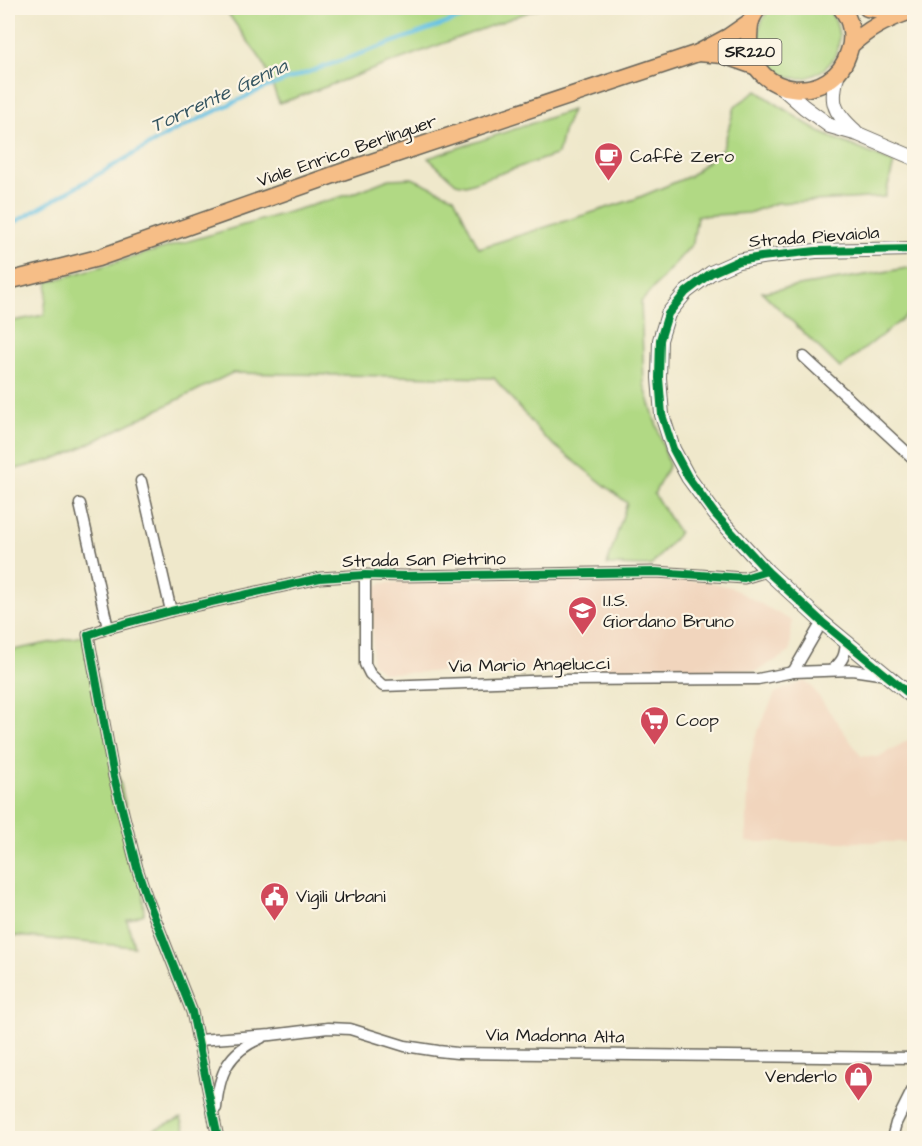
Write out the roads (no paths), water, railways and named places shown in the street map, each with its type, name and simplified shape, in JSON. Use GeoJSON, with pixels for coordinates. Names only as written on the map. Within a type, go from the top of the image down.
{"type":"FeatureCollection","features":[{"type":"Feature","properties":{"kind":"main road"},"geometry":{"type":"LineString","coordinates":[[841,8],[850,25],[851,45]]}},
{"type":"Feature","properties":{"kind":"main road"},"geometry":{"type":"LineString","coordinates":[[867,8],[910,13]]}},
{"type":"Feature","properties":{"kind":"main road"},"geometry":{"type":"LineString","coordinates":[[851,45],[868,30],[884,21],[910,13]]}},
{"type":"Feature","properties":{"kind":"main road","name":"SR220"},"geometry":{"type":"LineString","coordinates":[[754,14],[748,33],[750,49],[757,67],[769,80],[779,86],[790,89],[821,85],[838,72],[848,58],[851,45]]}},
{"type":"Feature","properties":{"kind":"main road","name":"Viale Enrico Berlinguer"},"geometry":{"type":"LineString","coordinates":[[8,281],[98,258],[318,180],[698,53],[728,37],[754,14]]}},
{"type":"Feature","properties":{"kind":"main road"},"geometry":{"type":"LineString","coordinates":[[698,53],[723,55],[757,67]]}},
{"type":"Feature","properties":{"kind":"street","name":"SR220"},"geometry":{"type":"LineString","coordinates":[[838,72],[833,101],[841,118],[858,134]]}},
{"type":"Feature","properties":{"kind":"street","name":"SR220"},"geometry":{"type":"LineString","coordinates":[[779,86],[830,126],[858,134],[915,158]]}},
{"type":"Feature","properties":{"kind":"street","name":"Strada Pievaiola"},"geometry":{"type":"LineString","coordinates":[[767,571],[715,514],[688,477],[673,449],[662,415],[659,378],[660,340],[668,314],[686,292],[711,273],[738,261],[816,251],[915,249]]}},
{"type":"Feature","properties":{"kind":"street"},"geometry":{"type":"LineString","coordinates":[[804,357],[915,459]]}},
{"type":"Feature","properties":{"kind":"street"},"geometry":{"type":"LineString","coordinates":[[141,481],[171,611]]}},
{"type":"Feature","properties":{"kind":"street"},"geometry":{"type":"LineString","coordinates":[[81,504],[108,628]]}},
{"type":"Feature","properties":{"kind":"street","name":"Strada San Pietrino"},"geometry":{"type":"LineString","coordinates":[[198,1040],[189,1004],[137,868],[114,777],[88,635],[171,611],[320,578],[365,575],[656,572],[744,578],[767,571]]}},
{"type":"Feature","properties":{"kind":"street"},"geometry":{"type":"LineString","coordinates":[[767,571],[822,622],[915,698]]}},
{"type":"Feature","properties":{"kind":"street","name":"Via Mario Angelucci"},"geometry":{"type":"LineString","coordinates":[[365,575],[365,664],[370,674],[383,686],[556,680],[758,679],[793,672],[831,670],[852,670],[886,675]]}},
{"type":"Feature","properties":{"kind":"street"},"geometry":{"type":"LineString","coordinates":[[793,672],[822,622]]}},
{"type":"Feature","properties":{"kind":"street"},"geometry":{"type":"LineString","coordinates":[[831,670],[841,663],[845,654],[846,642]]}},
{"type":"Feature","properties":{"kind":"street","name":"Via Madonna Alta"},"geometry":{"type":"LineString","coordinates":[[198,1040],[328,1028],[350,1029],[405,1046],[438,1052],[915,1059]]}},
{"type":"Feature","properties":{"kind":"street"},"geometry":{"type":"LineString","coordinates":[[214,1120],[217,1093],[230,1059],[252,1042],[271,1035]]}},
{"type":"Feature","properties":{"kind":"street"},"geometry":{"type":"LineString","coordinates":[[198,1040],[218,1138]]}},
{"type":"Feature","properties":{"kind":"street"},"geometry":{"type":"LineString","coordinates":[[892,1138],[896,1123],[915,1087]]}},
{"type":"Feature","properties":{"kind":"waterway","name":"Torrente Genna"},"geometry":{"type":"LineString","coordinates":[[8,225],[172,132],[264,88],[489,8]]}},
{"type":"Feature","properties":{"kind":"place","name":"Caffè Zero"},"geometry":{"type":"Point","coordinates":[609,182]}},
{"type":"Feature","properties":{"kind":"place","name":"I.I.S. Giordano Bruno"},"geometry":{"type":"Point","coordinates":[582,636]}},
{"type":"Feature","properties":{"kind":"place","name":"Coop"},"geometry":{"type":"Point","coordinates":[655,746]}},
{"type":"Feature","properties":{"kind":"place","name":"Vigili Urbani"},"geometry":{"type":"Point","coordinates":[275,922]}},
{"type":"Feature","properties":{"kind":"place","name":"Venderlo"},"geometry":{"type":"Point","coordinates":[858,1102]}}]}
